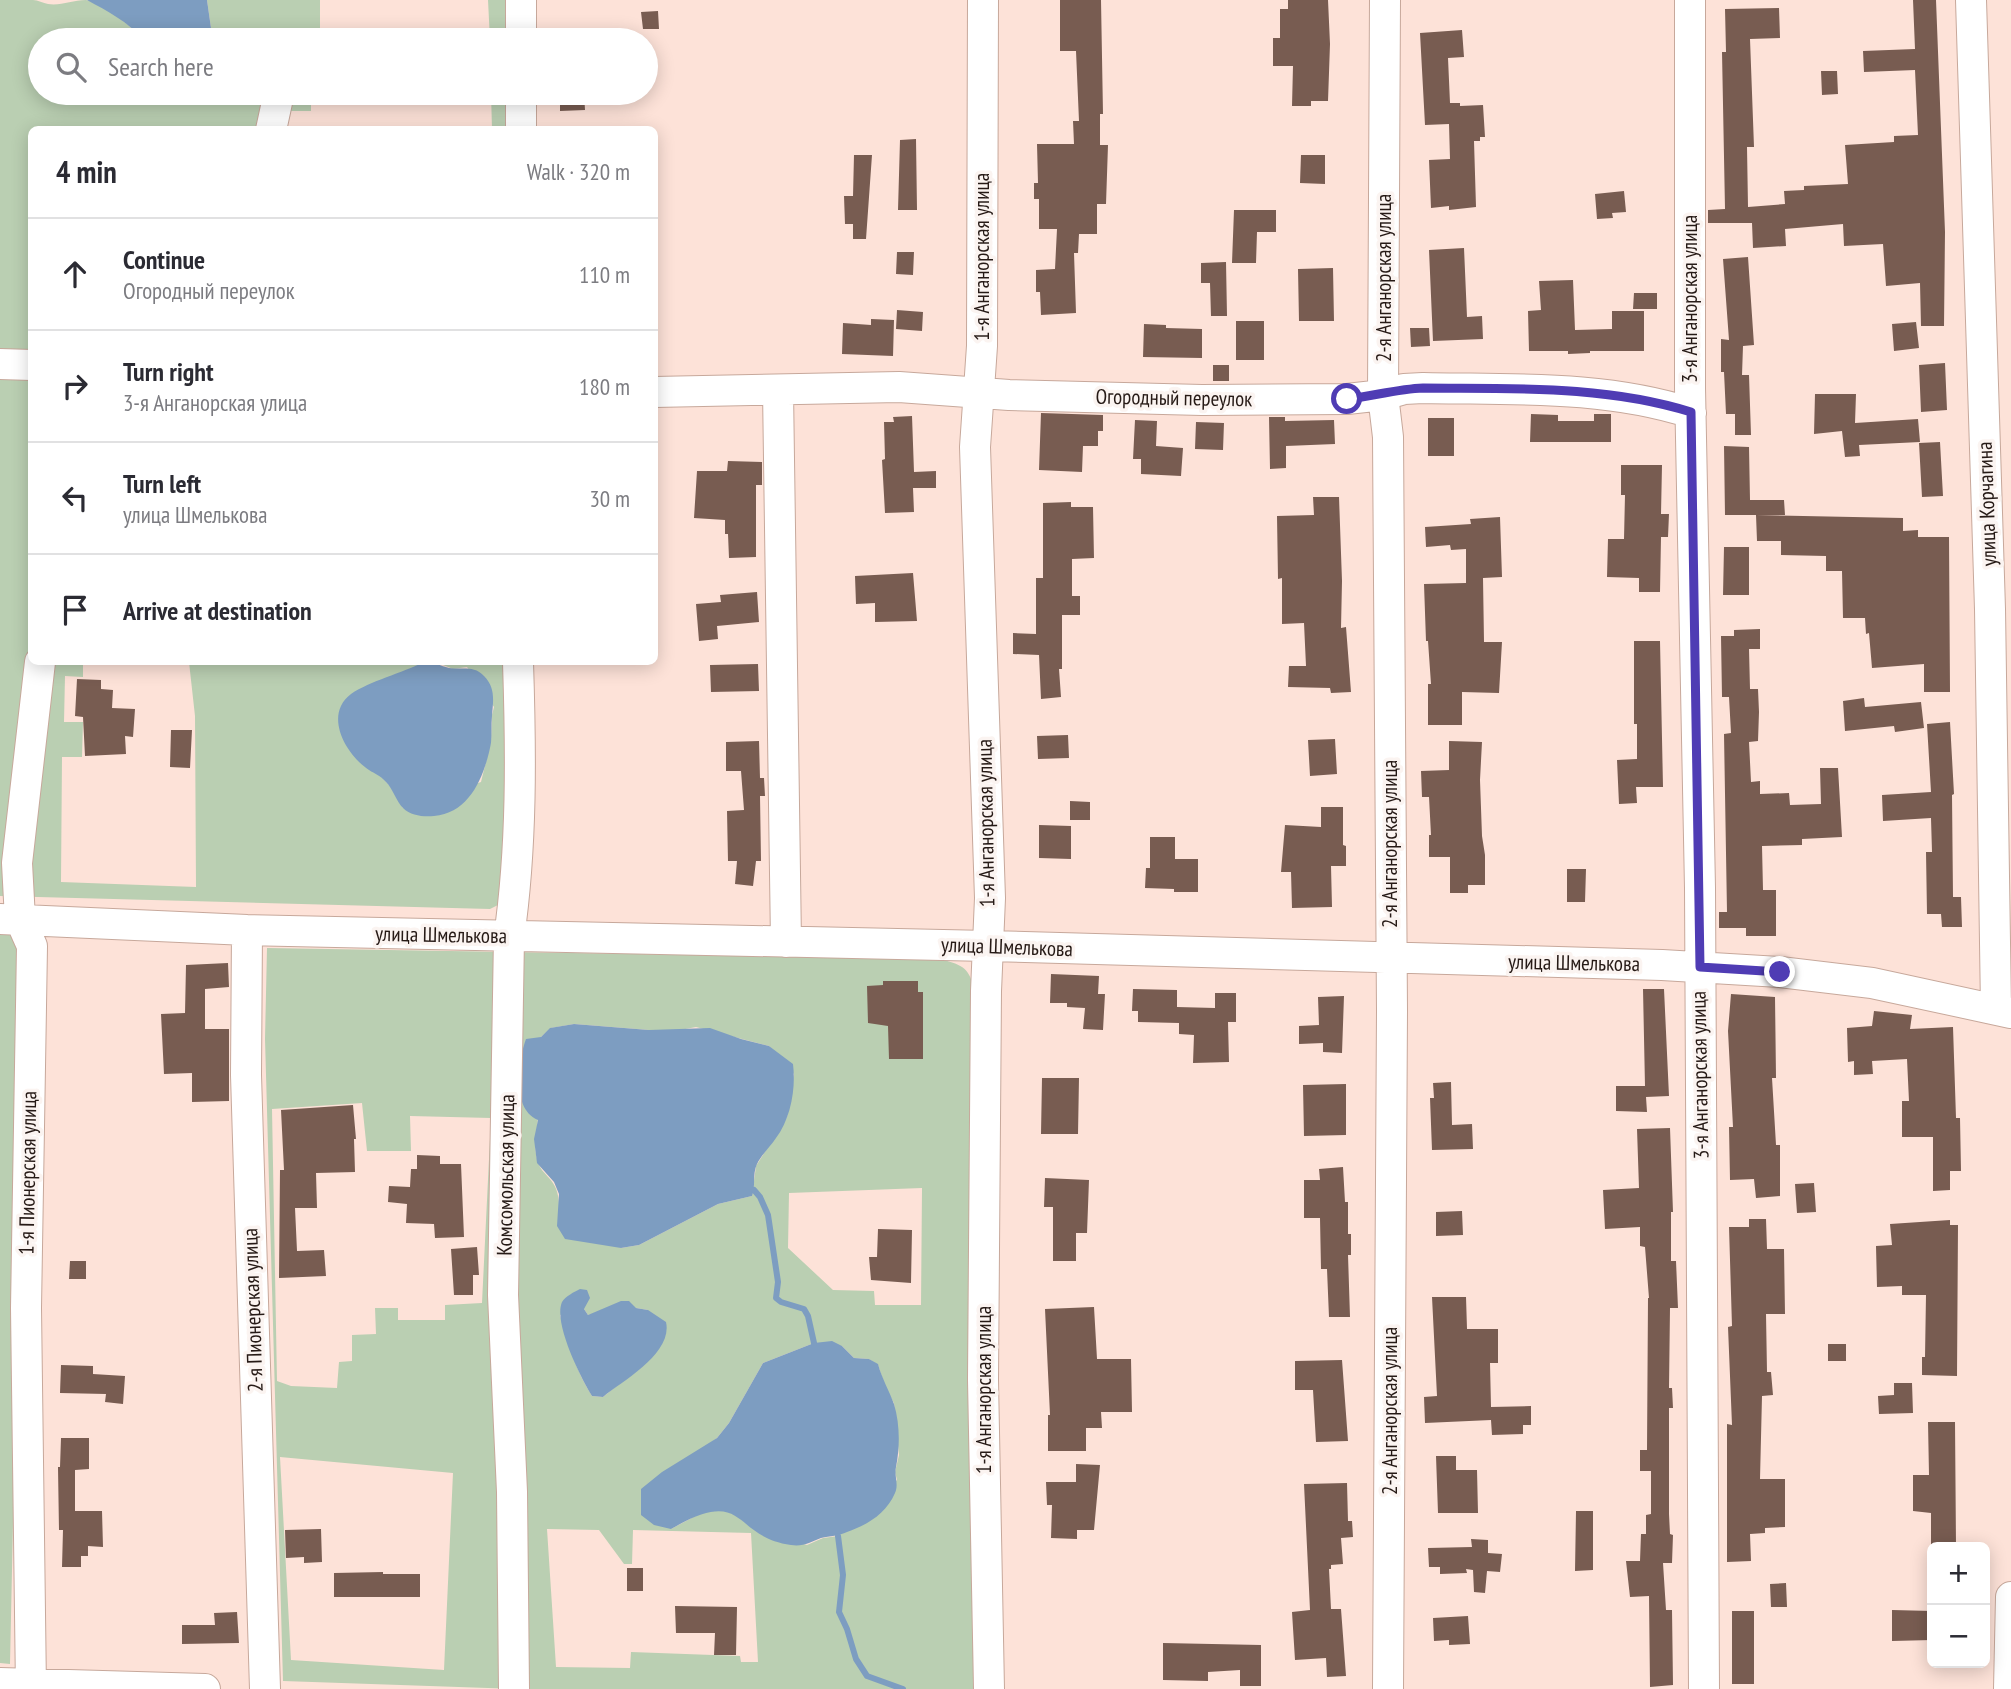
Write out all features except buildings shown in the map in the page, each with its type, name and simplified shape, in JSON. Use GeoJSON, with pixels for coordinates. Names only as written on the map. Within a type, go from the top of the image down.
{"type":"FeatureCollection","features":[{"type":"Feature","properties":{"kind":"street"},"geometry":{"type":"LineString","coordinates":[[521,0],[521,28]]}},
{"type":"Feature","properties":{"kind":"street","name":"1-я Анганорская улица"},"geometry":{"type":"LineString","coordinates":[[983,0],[982,332],[975,447],[990,898],[985,1019],[983,1380],[989,1689]]}},
{"type":"Feature","properties":{"kind":"street","name":"2-я Анганорская улица"},"geometry":{"type":"LineString","coordinates":[[1385,0],[1383,395],[1388,437],[1391,959],[1388,1689]]}},
{"type":"Feature","properties":{"kind":"street","name":"3-я Анганорская улица"},"geometry":{"type":"LineString","coordinates":[[1690,0],[1691,412],[1700,967],[1704,1689]]}},
{"type":"Feature","properties":{"kind":"street","name":"улица Корчагина"},"geometry":{"type":"LineString","coordinates":[[1971,0],[2004,1011]]}},
{"type":"Feature","properties":{"kind":"street"},"geometry":{"type":"LineString","coordinates":[[272,126],[276,105]]}},
{"type":"Feature","properties":{"kind":"street"},"geometry":{"type":"LineString","coordinates":[[521,105],[521,126]]}},
{"type":"Feature","properties":{"kind":"street"},"geometry":{"type":"LineString","coordinates":[[0,364],[28,365]]}},
{"type":"Feature","properties":{"kind":"street","name":"Огородный переулок"},"geometry":{"type":"LineString","coordinates":[[658,392],[899,387],[1009,395],[1202,400],[1347,399],[1423,388],[1599,393],[1659,402],[1691,412]]}},
{"type":"Feature","properties":{"kind":"street"},"geometry":{"type":"LineString","coordinates":[[778,390],[786,942]]}},
{"type":"Feature","properties":{"kind":"street","name":"1-я Пионерская улица"},"geometry":{"type":"LineString","coordinates":[[31,1686],[26,1308],[32,946],[10,919],[40,665]]}},
{"type":"Feature","properties":{"kind":"street","name":"Комсомольская улица"},"geometry":{"type":"LineString","coordinates":[[514,1689],[512,1492],[503,1295],[509,937],[516,889],[521,739],[518,665]]}},
{"type":"Feature","properties":{"kind":"street","name":"улица Шмелькова"},"geometry":{"type":"LineString","coordinates":[[10,919],[247,930],[988,946],[1700,967],[1780,972],[1872,983],[2004,1011]]}},
{"type":"Feature","properties":{"kind":"street","name":"2-я Пионерская улица"},"geometry":{"type":"LineString","coordinates":[[247,930],[246,1075],[265,1689]]}},
{"type":"Feature","properties":{"kind":"street"},"geometry":{"type":"LineString","coordinates":[[2008,1689],[2011,1597]]}},
{"type":"Feature","properties":{"kind":"street"},"geometry":{"type":"LineString","coordinates":[[0,1683],[205,1689]]}},
{"type":"Feature","properties":{"kind":"green space"},"geometry":{"type":"Polygon","coordinates":[[[0,0],[35,0],[53,4],[86,0],[101,6],[132,28],[28,28],[28,105],[311,105],[311,111],[283,111],[282,126],[28,126],[28,353],[0,352],[0,0]]]}},
{"type":"Feature","properties":{"kind":"green space"},"geometry":{"type":"Polygon","coordinates":[[[207,0],[320,0],[320,28],[211,28],[207,0]]]}},
{"type":"Feature","properties":{"kind":"green space"},"geometry":{"type":"Polygon","coordinates":[[[488,0],[513,0],[513,28],[489,28],[488,0]]]}},
{"type":"Feature","properties":{"kind":"green space"},"geometry":{"type":"Polygon","coordinates":[[[491,105],[513,105],[513,126],[492,126],[491,105]]]}},
{"type":"Feature","properties":{"kind":"green space"},"geometry":{"type":"Polygon","coordinates":[[[0,374],[28,375],[28,665],[83,665],[83,677],[65,676],[64,722],[83,722],[82,757],[62,757],[61,882],[196,887],[195,716],[189,665],[422,665],[401,674],[377,772],[390,786],[403,808],[481,782],[491,741],[494,707],[467,667],[453,669],[443,665],[507,665],[506,893],[500,904],[490,909],[0,896],[0,374]]]}},
{"type":"Feature","properties":{"kind":"green space"},"geometry":{"type":"Polygon","coordinates":[[[0,927],[11,930],[25,957],[10,1664],[0,1663],[0,927]]]}},
{"type":"Feature","properties":{"kind":"green space"},"geometry":{"type":"Polygon","coordinates":[[[267,948],[941,959],[968,972],[975,992],[977,1689],[516,1689],[283,1681],[265,1039],[267,948]],[[574,1024],[551,1028],[541,1037],[535,1147],[539,1165],[556,1189],[559,1207],[621,1248],[639,1245],[718,1204],[752,1196],[756,1166],[787,1117],[794,1074],[769,1046],[696,1027],[649,1030],[574,1024]],[[362,1103],[272,1109],[277,1381],[291,1386],[337,1388],[339,1362],[352,1361],[352,1335],[376,1334],[375,1308],[398,1308],[398,1320],[445,1320],[445,1305],[482,1303],[491,1118],[410,1116],[411,1151],[367,1151],[362,1103]],[[922,1188],[789,1193],[788,1248],[833,1290],[874,1291],[875,1305],[921,1305],[922,1188]],[[636,1308],[588,1315],[584,1309],[560,1315],[586,1387],[592,1396],[603,1397],[625,1379],[648,1310],[636,1308]],[[814,1343],[763,1363],[729,1423],[717,1438],[703,1449],[671,1529],[703,1512],[724,1510],[733,1513],[751,1527],[807,1545],[823,1538],[838,1536],[897,1480],[895,1472],[899,1455],[894,1403],[878,1365],[869,1359],[854,1358],[842,1346],[814,1343]],[[280,1457],[291,1660],[444,1670],[453,1473],[280,1457]],[[547,1529],[556,1667],[630,1668],[631,1652],[740,1656],[741,1662],[758,1662],[751,1533],[633,1530],[632,1564],[624,1564],[599,1530],[547,1529]]]}},
{"type":"Feature","properties":{"kind":"water"},"geometry":{"type":"Polygon","coordinates":[[[87,0],[207,0],[211,28],[130,28],[87,0]]]}},
{"type":"Feature","properties":{"kind":"water"},"geometry":{"type":"Polygon","coordinates":[[[417,665],[476,670],[488,681],[493,695],[491,743],[480,779],[467,800],[458,808],[430,816],[406,811],[384,780],[353,755],[341,734],[339,713],[351,694],[417,665]]]}},
{"type":"Feature","properties":{"kind":"water"},"geometry":{"type":"Polygon","coordinates":[[[574,1024],[649,1030],[710,1028],[769,1046],[793,1064],[794,1083],[789,1112],[781,1130],[757,1164],[752,1196],[718,1204],[639,1245],[621,1248],[565,1239],[557,1226],[559,1194],[554,1182],[537,1163],[534,1139],[538,1120],[529,1114],[524,1106],[520,1095],[519,1071],[526,1039],[541,1037],[550,1028],[574,1024]]]}},
{"type":"Feature","properties":{"kind":"water"},"geometry":{"type":"Polygon","coordinates":[[[580,1289],[587,1290],[590,1298],[584,1309],[588,1315],[621,1301],[629,1301],[636,1308],[648,1310],[666,1322],[666,1333],[655,1355],[603,1397],[592,1396],[587,1388],[575,1364],[561,1323],[562,1302],[580,1289]]]}},
{"type":"Feature","properties":{"kind":"water"},"geometry":{"type":"Polygon","coordinates":[[[832,1341],[842,1346],[854,1358],[869,1359],[878,1364],[894,1404],[899,1436],[897,1486],[887,1507],[881,1513],[862,1526],[803,1545],[771,1540],[727,1512],[696,1517],[671,1529],[654,1525],[641,1515],[641,1489],[662,1472],[717,1438],[729,1423],[763,1363],[814,1343],[832,1341]]]}},
{"type":"Feature","properties":{"kind":"waterway"},"geometry":{"type":"LineString","coordinates":[[754,1190],[768,1215],[778,1282],[776,1298],[804,1309],[814,1343]]}},
{"type":"Feature","properties":{"kind":"waterway"},"geometry":{"type":"LineString","coordinates":[[838,1536],[843,1575],[839,1612],[856,1659],[867,1676],[903,1689]]}},
{"type":"Feature","properties":{"kind":"route"},"geometry":{"type":"LineString","coordinates":[[1347,399],[1423,388],[1549,390],[1631,397],[1691,412],[1700,967],[1780,972]]}}]}
